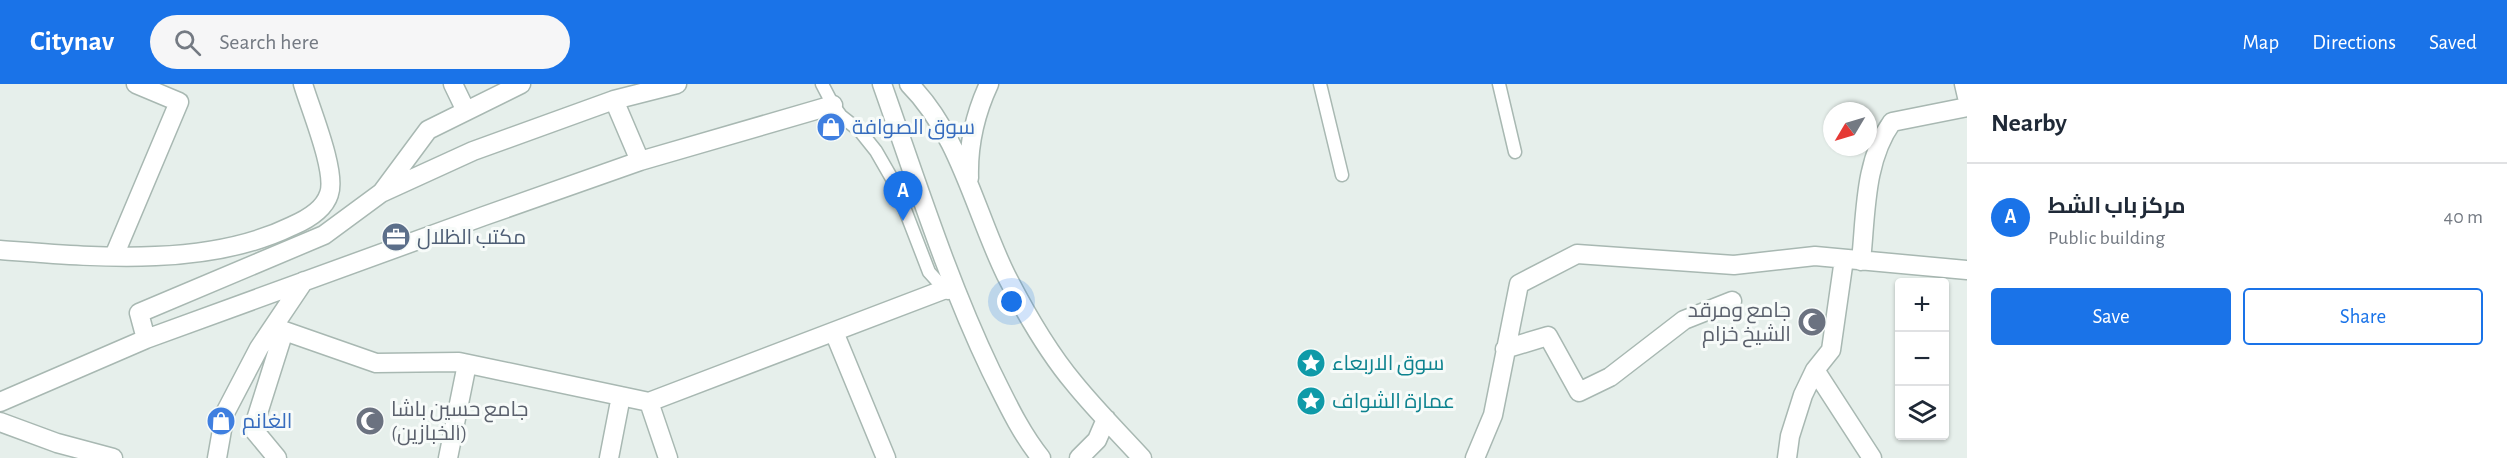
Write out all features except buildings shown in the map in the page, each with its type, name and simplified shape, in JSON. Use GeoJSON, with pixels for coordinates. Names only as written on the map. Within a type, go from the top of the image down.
{"type":"FeatureCollection","features":[{"type":"Feature","properties":{"kind":"street"},"geometry":{"type":"LineString","coordinates":[[114,256],[179,102],[136,84]]}},
{"type":"Feature","properties":{"kind":"street"},"geometry":{"type":"LineString","coordinates":[[0,250],[93,257],[189,254],[265,239],[305,220],[320,208],[330,194],[330,171],[303,84]]}},
{"type":"Feature","properties":{"kind":"street"},"geometry":{"type":"LineString","coordinates":[[453,84],[466,111]]}},
{"type":"Feature","properties":{"kind":"street"},"geometry":{"type":"LineString","coordinates":[[381,193],[428,130],[521,84]]}},
{"type":"Feature","properties":{"kind":"street"},"geometry":{"type":"LineString","coordinates":[[146,339],[139,313],[324,235],[381,193],[473,151],[614,100],[677,84]]}},
{"type":"Feature","properties":{"kind":"street"},"geometry":{"type":"LineString","coordinates":[[882,84],[960,300],[1003,395],[1028,441],[1041,458]]}},
{"type":"Feature","properties":{"kind":"street"},"geometry":{"type":"LineString","coordinates":[[909,84],[938,120],[969,186],[988,237],[1026,312],[1073,382],[1142,458]]}},
{"type":"Feature","properties":{"kind":"street"},"geometry":{"type":"LineString","coordinates":[[969,186],[970,142],[975,120],[989,84]]}},
{"type":"Feature","properties":{"kind":"street"},"geometry":{"type":"LineString","coordinates":[[1964,84],[1967,97]]}},
{"type":"Feature","properties":{"kind":"street"},"geometry":{"type":"LineString","coordinates":[[614,100],[640,161]]}},
{"type":"Feature","properties":{"kind":"street"},"geometry":{"type":"LineString","coordinates":[[0,402],[146,339],[640,161],[833,105]]}},
{"type":"Feature","properties":{"kind":"street"},"geometry":{"type":"LineString","coordinates":[[1787,458],[1790,436],[1803,395],[1815,370],[1831,350],[1853,260],[1871,167],[1880,139],[1892,122],[1967,107]]}},
{"type":"Feature","properties":{"kind":"street"},"geometry":{"type":"LineString","coordinates":[[1475,458],[1492,415],[1519,284],[1577,254],[1734,265],[1815,256],[1967,270]]}},
{"type":"Feature","properties":{"kind":"street"},"geometry":{"type":"LineString","coordinates":[[277,458],[253,429],[278,329],[304,281]]}},
{"type":"Feature","properties":{"kind":"street"},"geometry":{"type":"LineString","coordinates":[[278,329],[376,363],[467,364],[649,402],[944,290]]}},
{"type":"Feature","properties":{"kind":"street"},"geometry":{"type":"LineString","coordinates":[[1505,350],[1548,336],[1579,392],[1610,377],[1684,320],[1732,301]]}},
{"type":"Feature","properties":{"kind":"street"},"geometry":{"type":"LineString","coordinates":[[217,458],[225,413],[259,348],[278,329]]}},
{"type":"Feature","properties":{"kind":"street"},"geometry":{"type":"LineString","coordinates":[[834,332],[886,458]]}},
{"type":"Feature","properties":{"kind":"street"},"geometry":{"type":"LineString","coordinates":[[448,458],[467,364]]}},
{"type":"Feature","properties":{"kind":"street"},"geometry":{"type":"LineString","coordinates":[[1815,370],[1872,458]]}},
{"type":"Feature","properties":{"kind":"street"},"geometry":{"type":"LineString","coordinates":[[609,458],[621,396]]}},
{"type":"Feature","properties":{"kind":"street"},"geometry":{"type":"LineString","coordinates":[[649,402],[668,458]]}},
{"type":"Feature","properties":{"kind":"street"},"geometry":{"type":"LineString","coordinates":[[1079,458],[1097,440],[1106,419]]}},
{"type":"Feature","properties":{"kind":"street"},"geometry":{"type":"LineString","coordinates":[[0,422],[57,443],[113,458]]}},
{"type":"Feature","properties":{"kind":"lane"},"geometry":{"type":"LineString","coordinates":[[822,84],[833,105],[876,151],[895,184],[930,272],[944,290],[960,300]]}},
{"type":"Feature","properties":{"kind":"lane"},"geometry":{"type":"LineString","coordinates":[[1320,84],[1342,175]]}},
{"type":"Feature","properties":{"kind":"lane"},"geometry":{"type":"LineString","coordinates":[[1499,84],[1515,152]]}},
{"type":"Feature","properties":{"kind":"place","name":"سوق الصوافة"},"geometry":{"type":"Point","coordinates":[831,127]}},
{"type":"Feature","properties":{"kind":"place","name":"مركز باب الشط"},"geometry":{"type":"Point","coordinates":[903,221]}},
{"type":"Feature","properties":{"kind":"place","name":"مكتب الظلال"},"geometry":{"type":"Point","coordinates":[396,237]}},
{"type":"Feature","properties":{"kind":"place","name":"جامع ومرقد الشيخ خزام"},"geometry":{"type":"Point","coordinates":[1812,322]}},
{"type":"Feature","properties":{"kind":"place","name":"سوق الاربعاء"},"geometry":{"type":"Point","coordinates":[1311,363]}},
{"type":"Feature","properties":{"kind":"place","name":"عمارة الشواف"},"geometry":{"type":"Point","coordinates":[1311,401]}},
{"type":"Feature","properties":{"kind":"place","name":"الغانم"},"geometry":{"type":"Point","coordinates":[221,421]}},
{"type":"Feature","properties":{"kind":"place","name":"جامع حسين باشا (الخبازين)"},"geometry":{"type":"Point","coordinates":[370,421]}}]}
